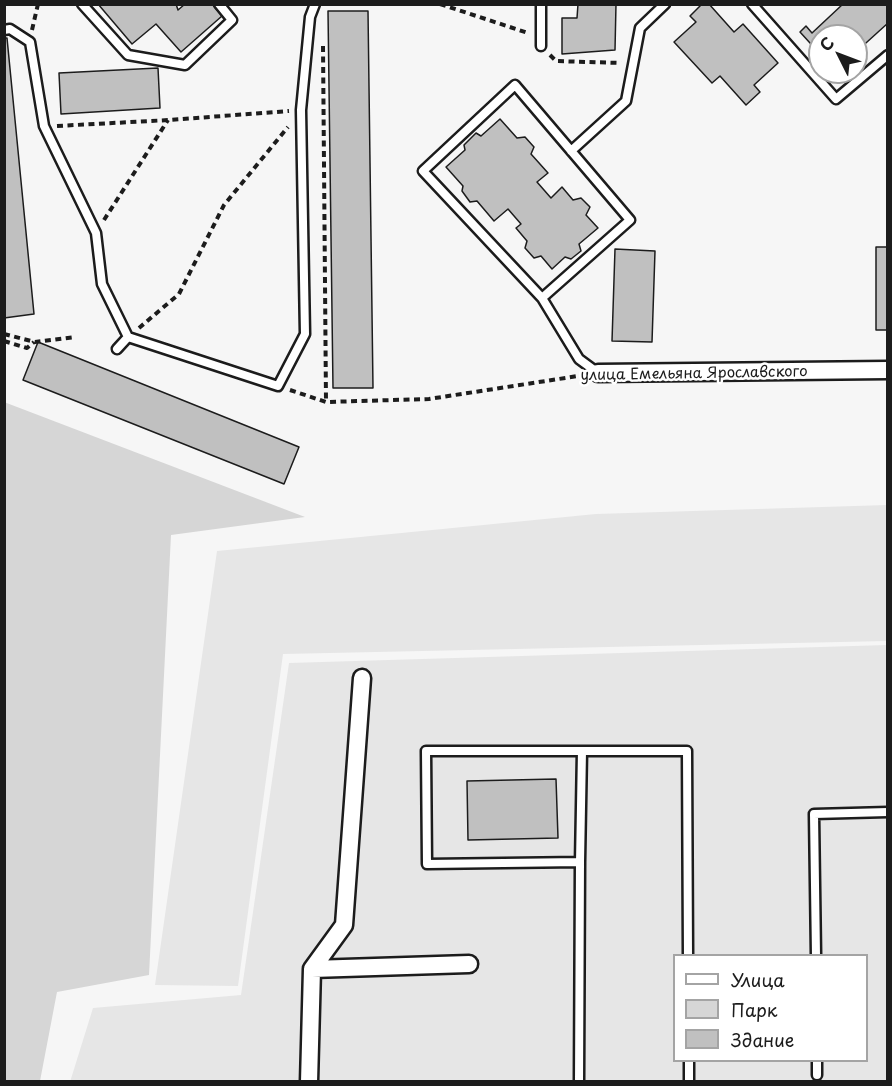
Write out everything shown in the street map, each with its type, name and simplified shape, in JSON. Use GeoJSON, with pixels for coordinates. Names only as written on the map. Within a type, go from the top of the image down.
{"type":"FeatureCollection","features":[{"type":"Feature","properties":{"kind":"street","name":"улица Емельяна Ярославского"},"geometry":{"type":"LineString","coordinates":[[598,373],[888,370]]}},
{"type":"Feature","properties":{"kind":"street"},"geometry":{"type":"LineString","coordinates":[[309,1082],[312,969],[344,925],[362,678]]}},
{"type":"Feature","properties":{"kind":"street"},"geometry":{"type":"LineString","coordinates":[[312,969],[469,964]]}},
{"type":"Feature","properties":{"kind":"lane"},"geometry":{"type":"LineString","coordinates":[[82,4],[129,55],[185,65],[232,20],[219,4]]}},
{"type":"Feature","properties":{"kind":"lane"},"geometry":{"type":"LineString","coordinates":[[4,30],[10,29],[30,42],[44,126],[96,233],[102,284],[128,337],[278,386],[305,334],[301,110],[310,17],[315,4]]}},
{"type":"Feature","properties":{"kind":"lane"},"geometry":{"type":"LineString","coordinates":[[541,4],[541,45]]}},
{"type":"Feature","properties":{"kind":"lane"},"geometry":{"type":"LineString","coordinates":[[572,151],[626,101],[640,28],[665,4]]}},
{"type":"Feature","properties":{"kind":"lane"},"geometry":{"type":"LineString","coordinates":[[752,4],[836,99],[888,55]]}},
{"type":"Feature","properties":{"kind":"lane"},"geometry":{"type":"LineString","coordinates":[[542,298],[630,220],[515,85],[423,171],[542,298],[579,359],[598,373]]}},
{"type":"Feature","properties":{"kind":"lane"},"geometry":{"type":"LineString","coordinates":[[117,349],[128,337]]}},
{"type":"Feature","properties":{"kind":"lane"},"geometry":{"type":"LineString","coordinates":[[579,1082],[582,751]]}},
{"type":"Feature","properties":{"kind":"lane"},"geometry":{"type":"LineString","coordinates":[[580,862],[428,864],[426,752],[687,751],[688,954]]}},
{"type":"Feature","properties":{"kind":"lane"},"geometry":{"type":"LineString","coordinates":[[816,954],[814,814],[888,812]]}},
{"type":"Feature","properties":{"kind":"lane"},"geometry":{"type":"LineString","coordinates":[[689,1062],[689,1082]]}},
{"type":"Feature","properties":{"kind":"lane"},"geometry":{"type":"LineString","coordinates":[[817,1062],[817,1074]]}},
{"type":"Feature","properties":{"kind":"path"},"geometry":{"type":"LineString","coordinates":[[30,42],[38,4]]}},
{"type":"Feature","properties":{"kind":"path"},"geometry":{"type":"LineString","coordinates":[[278,386],[326,402],[322,40]]}},
{"type":"Feature","properties":{"kind":"path"},"geometry":{"type":"LineString","coordinates":[[44,126],[301,110]]}},
{"type":"Feature","properties":{"kind":"path"},"geometry":{"type":"LineString","coordinates":[[128,337],[179,294],[224,205],[301,110]]}},
{"type":"Feature","properties":{"kind":"path"},"geometry":{"type":"LineString","coordinates":[[96,233],[169,120]]}},
{"type":"Feature","properties":{"kind":"path"},"geometry":{"type":"LineString","coordinates":[[4,334],[35,342],[75,337]]}},
{"type":"Feature","properties":{"kind":"path"},"geometry":{"type":"LineString","coordinates":[[4,341],[27,348],[35,342]]}},
{"type":"Feature","properties":{"kind":"path","name":"улица Емельяна Ярославского"},"geometry":{"type":"LineString","coordinates":[[326,402],[429,399],[598,373]]}},
{"type":"Feature","properties":{"kind":"shaded area"},"geometry":{"type":"Polygon","coordinates":[[[887,505],[887,641],[283,654],[238,986],[155,985],[217,551],[596,514],[887,505]]]}},
{"type":"Feature","properties":{"kind":"shaded area"},"geometry":{"type":"Polygon","coordinates":[[[887,645],[887,1081],[70,1082],[93,1008],[241,995],[289,663],[887,645]]]}},
{"type":"Feature","properties":{"kind":"green space"},"geometry":{"type":"Polygon","coordinates":[[[4,402],[305,517],[171,535],[149,975],[57,992],[40,1081],[5,1081],[4,402]]]}},
{"type":"Feature","properties":{"kind":"building"},"geometry":{"type":"Polygon","coordinates":[[[98,4],[176,4],[178,10],[185,4],[212,4],[222,16],[181,52],[156,24],[132,44],[98,4]]]}},
{"type":"Feature","properties":{"kind":"building"},"geometry":{"type":"Polygon","coordinates":[[[578,4],[616,4],[615,50],[562,54],[562,18],[577,18],[578,4]]]}},
{"type":"Feature","properties":{"kind":"building"},"geometry":{"type":"Polygon","coordinates":[[[702,4],[709,4],[734,32],[743,24],[778,63],[754,85],[760,92],[746,105],[720,76],[712,83],[674,42],[696,22],[690,16],[702,4]]]}},
{"type":"Feature","properties":{"kind":"building"},"geometry":{"type":"Polygon","coordinates":[[[843,4],[888,4],[888,23],[868,41],[868,24],[822,24],[843,4]]]}},
{"type":"Feature","properties":{"kind":"building"},"geometry":{"type":"Polygon","coordinates":[[[328,11],[368,11],[373,388],[333,388],[328,11]]]}},
{"type":"Feature","properties":{"kind":"building"},"geometry":{"type":"Polygon","coordinates":[[[806,26],[808,28],[808,41],[800,32],[806,26]]]}},
{"type":"Feature","properties":{"kind":"building"},"geometry":{"type":"Polygon","coordinates":[[[4,38],[7,38],[34,314],[4,318],[4,38]]]}},
{"type":"Feature","properties":{"kind":"building"},"geometry":{"type":"Polygon","coordinates":[[[158,68],[160,108],[61,114],[59,73],[158,68]]]}},
{"type":"Feature","properties":{"kind":"building"},"geometry":{"type":"Polygon","coordinates":[[[500,119],[517,138],[525,137],[534,147],[531,154],[548,173],[537,182],[551,198],[562,187],[573,200],[581,198],[590,207],[586,215],[598,228],[579,244],[581,251],[571,259],[565,257],[552,269],[541,256],[534,258],[525,248],[527,241],[516,228],[521,224],[508,209],[494,221],[477,201],[470,202],[462,191],[463,186],[446,167],[465,150],[464,145],[476,133],[481,136],[500,119]]]}},
{"type":"Feature","properties":{"kind":"building"},"geometry":{"type":"Polygon","coordinates":[[[876,247],[888,247],[888,330],[876,330],[876,247]]]}},
{"type":"Feature","properties":{"kind":"building"},"geometry":{"type":"Polygon","coordinates":[[[615,249],[655,251],[652,342],[612,341],[615,249]]]}},
{"type":"Feature","properties":{"kind":"building"},"geometry":{"type":"Polygon","coordinates":[[[38,342],[299,447],[284,484],[23,380],[38,342]]]}},
{"type":"Feature","properties":{"kind":"building"},"geometry":{"type":"Polygon","coordinates":[[[556,779],[558,838],[468,840],[467,781],[556,779]]]}}]}
